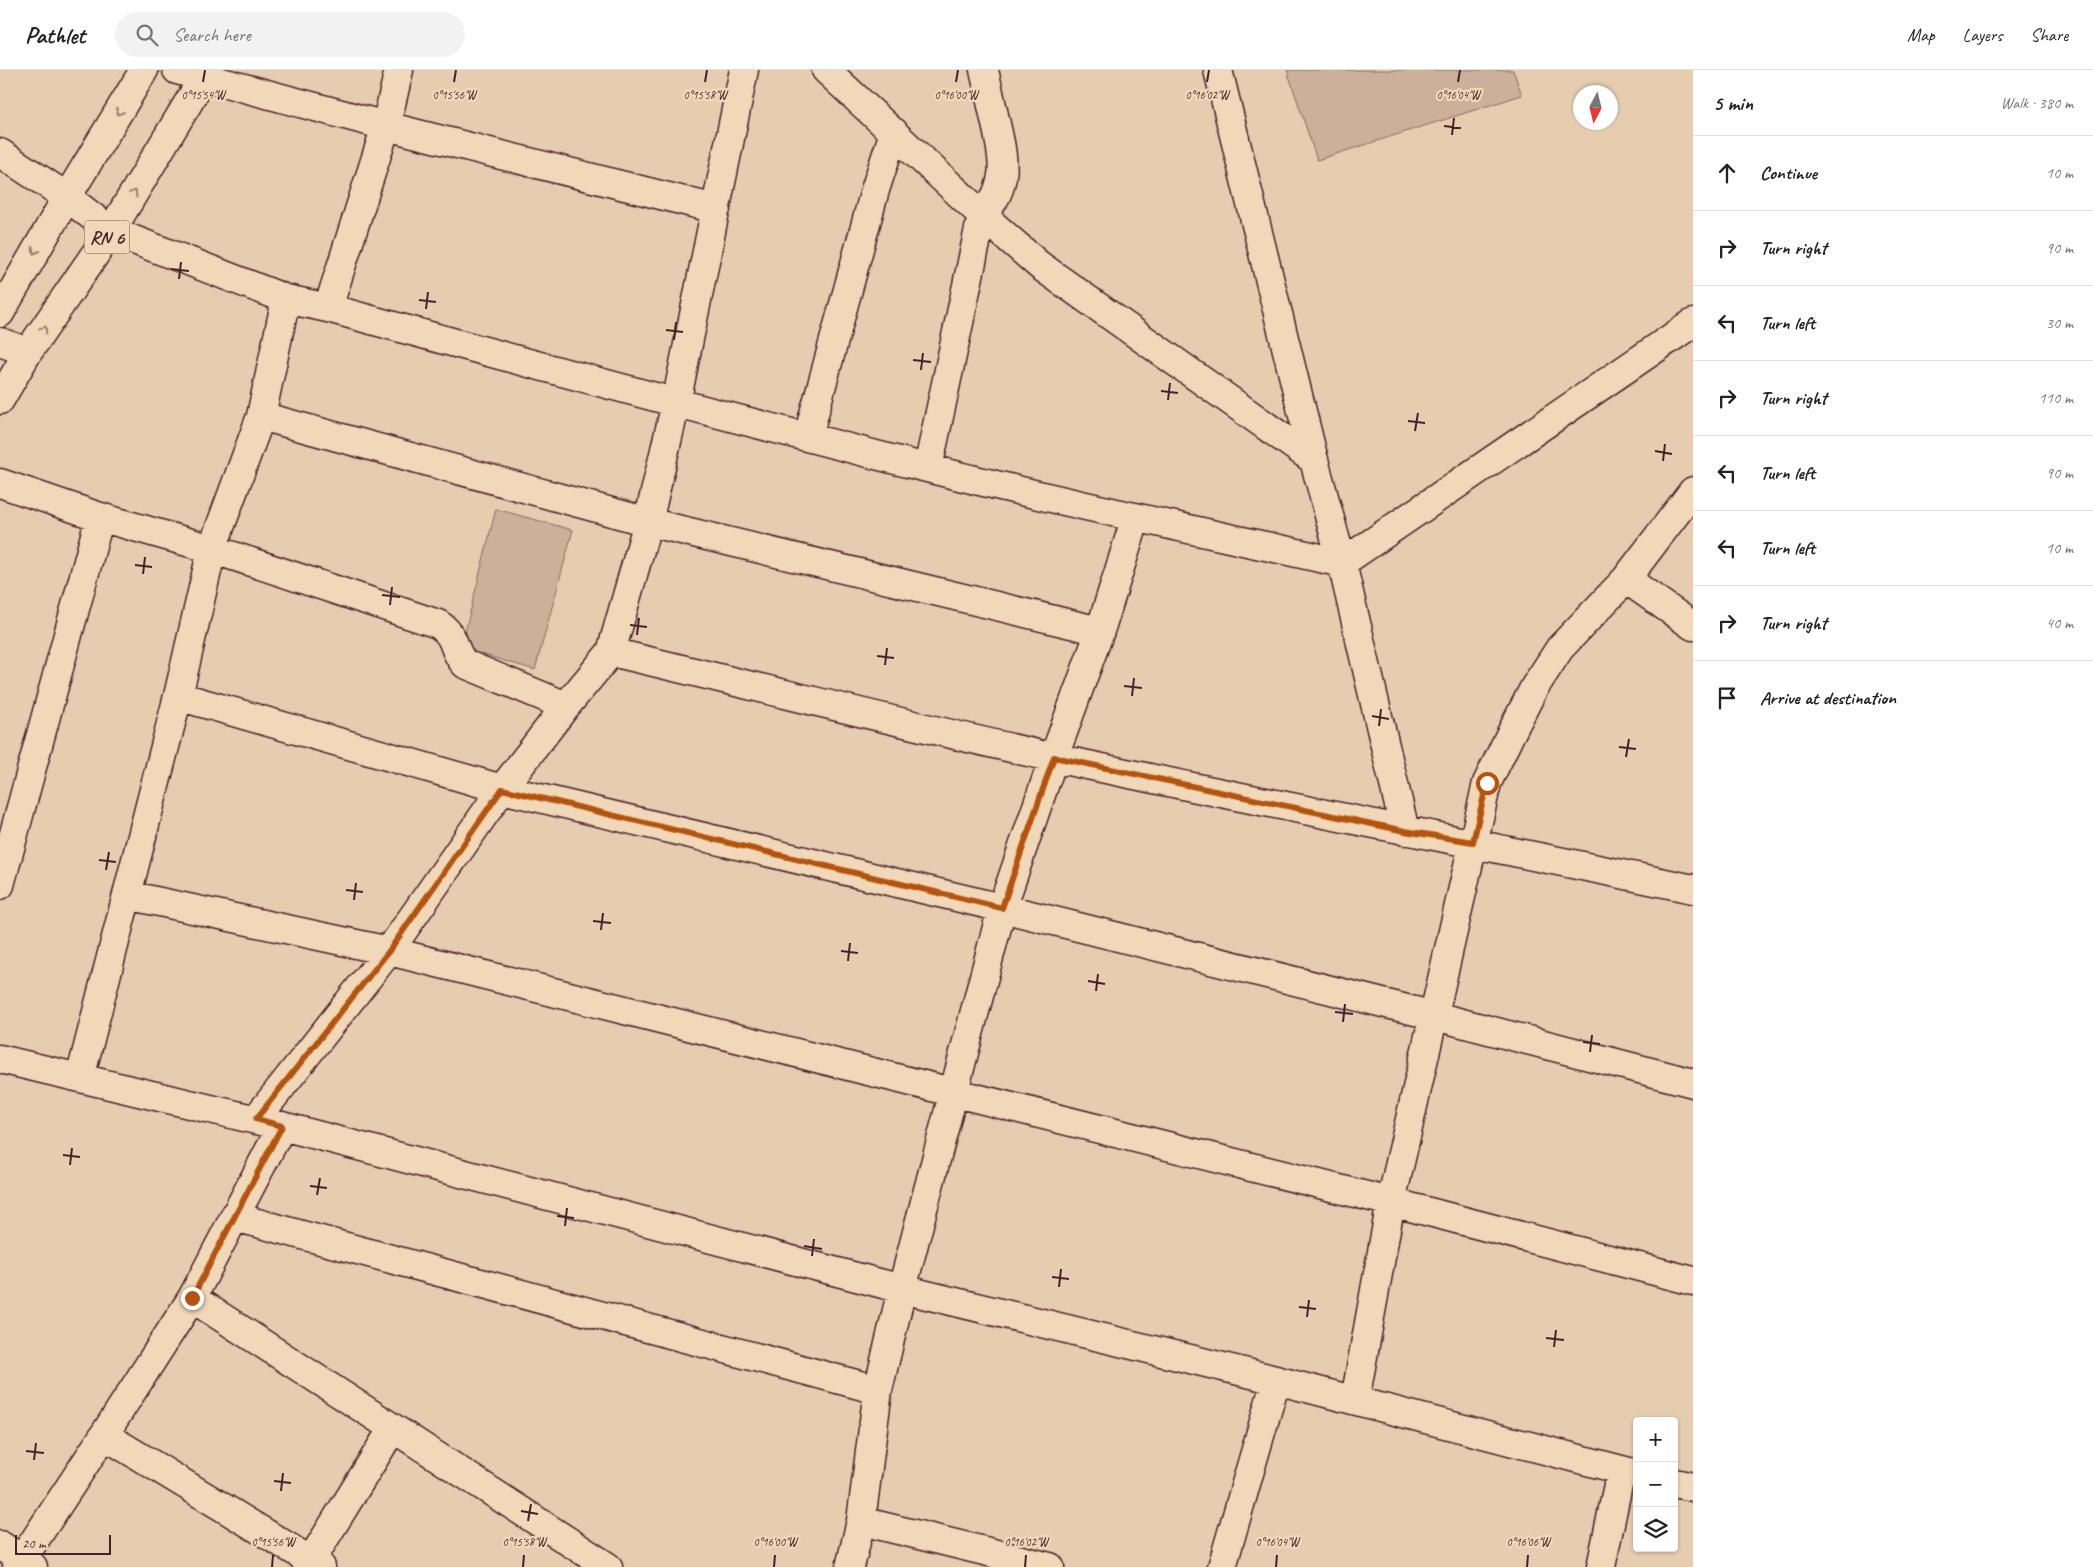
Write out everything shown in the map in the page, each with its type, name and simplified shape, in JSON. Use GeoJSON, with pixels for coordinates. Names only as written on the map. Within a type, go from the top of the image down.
{"type":"FeatureCollection","features":[{"type":"Feature","properties":{"kind":"street","name":"RN 6"},"geometry":{"type":"LineString","coordinates":[[0,313],[144,70]]}},
{"type":"Feature","properties":{"kind":"street"},"geometry":{"type":"LineString","coordinates":[[178,70],[206,73],[386,126],[716,209]]}},
{"type":"Feature","properties":{"kind":"street"},"geometry":{"type":"LineString","coordinates":[[328,308],[386,126],[399,70]]}},
{"type":"Feature","properties":{"kind":"street"},"geometry":{"type":"LineString","coordinates":[[256,1119],[389,951],[502,789],[566,706],[611,652],[648,522],[676,403],[744,70]]}},
{"type":"Feature","properties":{"kind":"street"},"geometry":{"type":"LineString","coordinates":[[928,468],[982,215],[992,205],[999,189],[1003,166],[1003,157],[984,70]]}},
{"type":"Feature","properties":{"kind":"street"},"geometry":{"type":"LineString","coordinates":[[1218,70],[1314,460],[1342,563],[1405,831]]}},
{"type":"Feature","properties":{"kind":"street"},"geometry":{"type":"LineString","coordinates":[[822,71],[894,132],[982,215],[1039,265],[1314,460]]}},
{"type":"Feature","properties":{"kind":"street","name":"RN 6"},"geometry":{"type":"LineString","coordinates":[[0,400],[28,352],[111,231],[206,73]]}},
{"type":"Feature","properties":{"kind":"street"},"geometry":{"type":"LineString","coordinates":[[808,436],[875,190],[894,132]]}},
{"type":"Feature","properties":{"kind":"street"},"geometry":{"type":"LineString","coordinates":[[0,153],[67,197],[111,231],[286,299],[328,308],[676,403],[928,468],[1342,563],[1693,323]]}},
{"type":"Feature","properties":{"kind":"street"},"geometry":{"type":"LineString","coordinates":[[80,1078],[178,696],[212,549],[261,416],[286,299]]}},
{"type":"Feature","properties":{"kind":"street"},"geometry":{"type":"LineString","coordinates":[[0,342],[28,352]]}},
{"type":"Feature","properties":{"kind":"street"},"geometry":{"type":"LineString","coordinates":[[261,416],[648,522],[1100,631]]}},
{"type":"Feature","properties":{"kind":"street"},"geometry":{"type":"LineString","coordinates":[[0,483],[100,517],[212,549],[438,624],[452,636],[459,657],[465,664],[566,706]]}},
{"type":"Feature","properties":{"kind":"street"},"geometry":{"type":"LineString","coordinates":[[1355,1400],[1391,1202],[1487,783],[1534,688],[1560,648],[1626,579],[1693,491]]}},
{"type":"Feature","properties":{"kind":"street"},"geometry":{"type":"LineString","coordinates":[[0,885],[100,517]]}},
{"type":"Feature","properties":{"kind":"street"},"geometry":{"type":"LineString","coordinates":[[850,1567],[860,1521],[878,1390],[902,1289],[1002,908],[1100,631],[1136,517]]}},
{"type":"Feature","properties":{"kind":"street"},"geometry":{"type":"LineString","coordinates":[[1626,579],[1693,626]]}},
{"type":"Feature","properties":{"kind":"street"},"geometry":{"type":"LineString","coordinates":[[611,652],[1054,757],[1405,831],[1473,842],[1693,889]]}},
{"type":"Feature","properties":{"kind":"street"},"geometry":{"type":"LineString","coordinates":[[178,696],[502,789],[1002,908],[1435,1016],[1693,1083]]}},
{"type":"Feature","properties":{"kind":"street"},"geometry":{"type":"LineString","coordinates":[[127,894],[389,951],[1391,1202],[1693,1281]]}},
{"type":"Feature","properties":{"kind":"street"},"geometry":{"type":"LineString","coordinates":[[0,1059],[256,1119],[902,1289],[1276,1380],[1629,1472],[1601,1567]]}},
{"type":"Feature","properties":{"kind":"street"},"geometry":{"type":"LineString","coordinates":[[18,1560],[104,1435],[192,1298],[282,1126]]}},
{"type":"Feature","properties":{"kind":"street"},"geometry":{"type":"LineString","coordinates":[[234,1218],[878,1390]]}},
{"type":"Feature","properties":{"kind":"street"},"geometry":{"type":"LineString","coordinates":[[192,1298],[394,1428],[597,1564]]}},
{"type":"Feature","properties":{"kind":"street"},"geometry":{"type":"LineString","coordinates":[[1222,1567],[1276,1380]]}},
{"type":"Feature","properties":{"kind":"street"},"geometry":{"type":"LineString","coordinates":[[104,1435],[313,1565],[394,1428]]}},
{"type":"Feature","properties":{"kind":"street"},"geometry":{"type":"LineString","coordinates":[[1678,1484],[1693,1487]]}},
{"type":"Feature","properties":{"kind":"street"},"geometry":{"type":"LineString","coordinates":[[860,1521],[1050,1567]]}},
{"type":"Feature","properties":{"kind":"shaded area"},"geometry":{"type":"Polygon","coordinates":[[[1287,70],[1513,70],[1522,95],[1317,160],[1287,70]]]}},
{"type":"Feature","properties":{"kind":"shaded area"},"geometry":{"type":"Polygon","coordinates":[[[496,509],[573,530],[535,670],[461,648],[496,509]]]}},
{"type":"Feature","properties":{"kind":"route"},"geometry":{"type":"LineString","coordinates":[[192,1298],[282,1126],[256,1119],[389,951],[502,789],[1002,908],[1054,757],[1405,831],[1473,842],[1487,783]]}}]}
